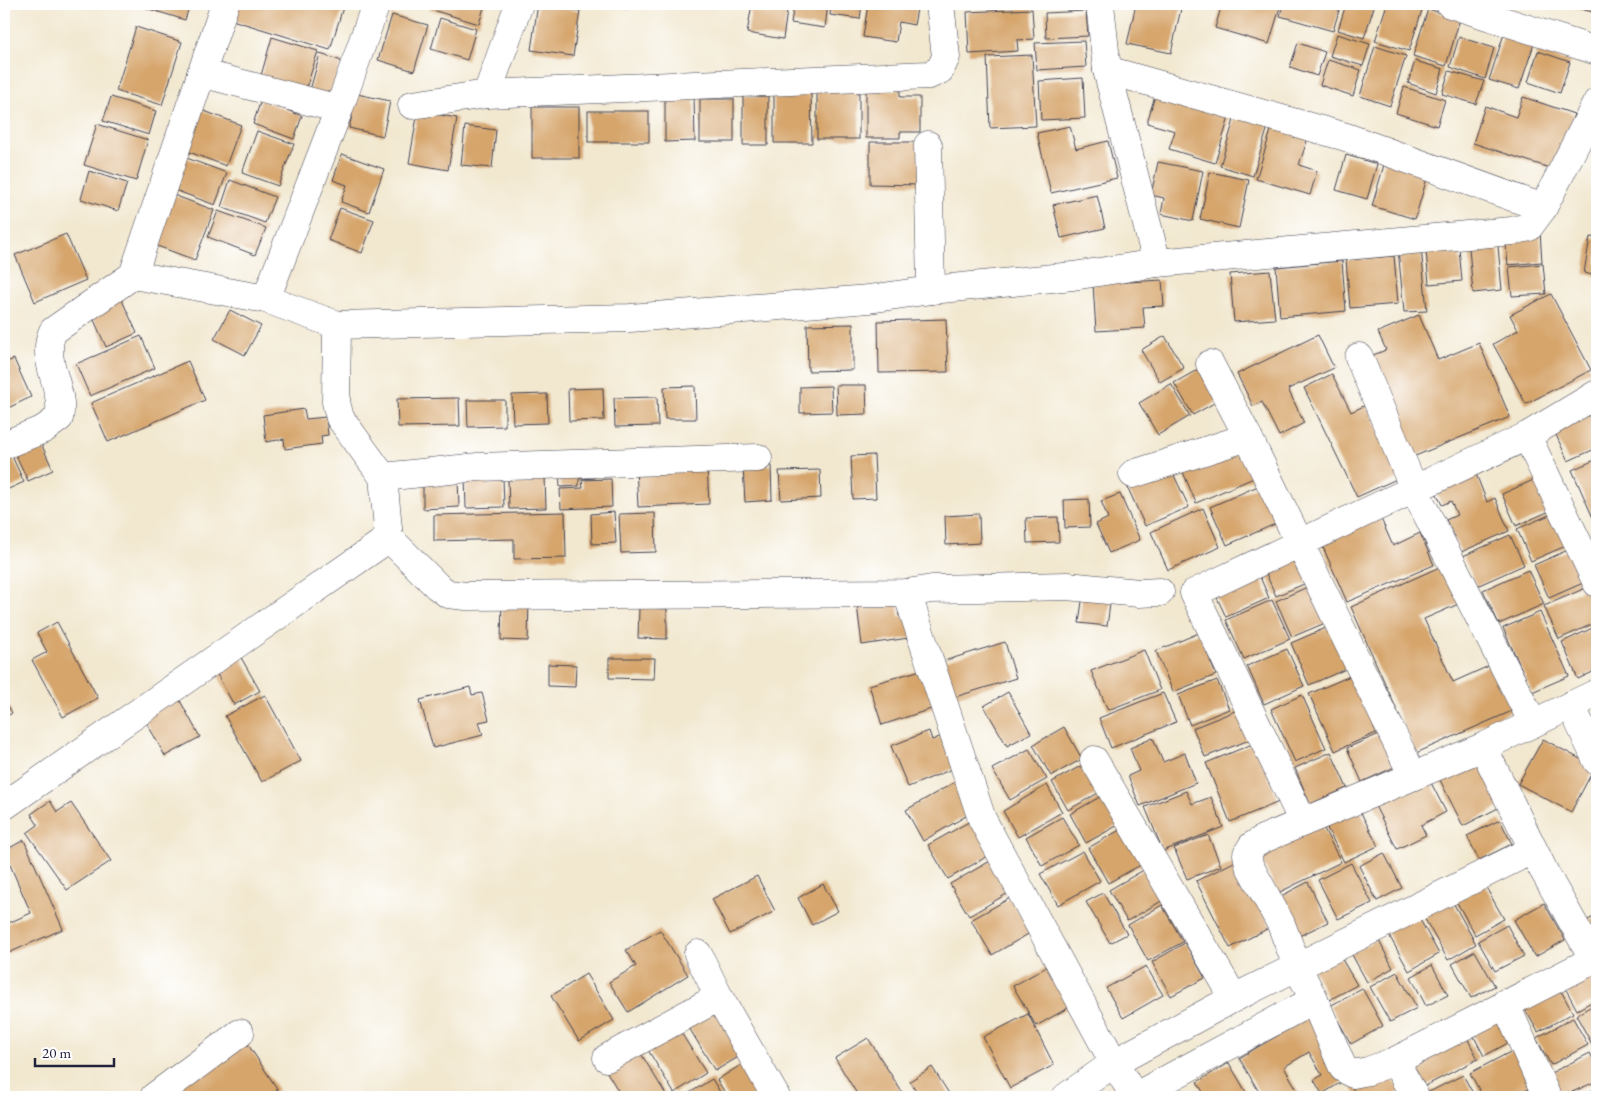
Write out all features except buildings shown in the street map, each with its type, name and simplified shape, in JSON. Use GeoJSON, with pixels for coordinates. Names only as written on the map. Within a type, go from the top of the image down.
{"type":"FeatureCollection","features":[{"type":"Feature","properties":{"kind":"street"},"geometry":{"type":"LineString","coordinates":[[4,445],[44,429],[59,418],[62,407],[49,359],[48,340],[53,331],[133,275],[225,4]]}},
{"type":"Feature","properties":{"kind":"street"},"geometry":{"type":"LineString","coordinates":[[266,299],[339,109],[376,4]]}},
{"type":"Feature","properties":{"kind":"street"},"geometry":{"type":"LineString","coordinates":[[487,94],[519,4]]}},
{"type":"Feature","properties":{"kind":"street"},"geometry":{"type":"LineString","coordinates":[[412,105],[487,94],[929,75],[940,70],[946,57],[940,4]]}},
{"type":"Feature","properties":{"kind":"street"},"geometry":{"type":"LineString","coordinates":[[1100,4],[1107,70],[1157,263]]}},
{"type":"Feature","properties":{"kind":"street"},"geometry":{"type":"LineString","coordinates":[[1450,4],[1597,50]]}},
{"type":"Feature","properties":{"kind":"street"},"geometry":{"type":"LineString","coordinates":[[1107,70],[1346,137],[1542,208]]}},
{"type":"Feature","properties":{"kind":"street"},"geometry":{"type":"LineString","coordinates":[[202,73],[339,109]]}},
{"type":"Feature","properties":{"kind":"street"},"geometry":{"type":"LineString","coordinates":[[133,275],[266,299],[337,325],[630,318],[869,299],[931,290],[1073,276],[1157,263],[1512,231],[1529,227],[1542,208],[1597,102]]}},
{"type":"Feature","properties":{"kind":"street"},"geometry":{"type":"LineString","coordinates":[[928,145],[931,290]]}},
{"type":"Feature","properties":{"kind":"street"},"geometry":{"type":"LineString","coordinates":[[337,325],[336,402],[340,418],[383,477],[389,538],[437,586],[448,594],[466,596],[907,593],[932,589],[1067,586],[1139,593],[1160,592]]}},
{"type":"Feature","properties":{"kind":"street"},"geometry":{"type":"LineString","coordinates":[[1359,357],[1414,490],[1533,723]]}},
{"type":"Feature","properties":{"kind":"street"},"geometry":{"type":"LineString","coordinates":[[1210,364],[1248,437],[1413,776]]}},
{"type":"Feature","properties":{"kind":"street"},"geometry":{"type":"LineString","coordinates":[[1303,822],[1194,593],[1527,436],[1597,394]]}},
{"type":"Feature","properties":{"kind":"street"},"geometry":{"type":"LineString","coordinates":[[1527,436],[1597,583]]}},
{"type":"Feature","properties":{"kind":"street"},"geometry":{"type":"LineString","coordinates":[[1134,474],[1248,437]]}},
{"type":"Feature","properties":{"kind":"street"},"geometry":{"type":"LineString","coordinates":[[383,477],[478,467],[758,458]]}},
{"type":"Feature","properties":{"kind":"street"},"geometry":{"type":"LineString","coordinates":[[4,806],[389,538]]}},
{"type":"Feature","properties":{"kind":"street"},"geometry":{"type":"LineString","coordinates":[[907,593],[982,819],[1114,1063],[1135,1097],[1314,1000]]}},
{"type":"Feature","properties":{"kind":"street"},"geometry":{"type":"LineString","coordinates":[[1066,1097],[1114,1063],[1234,998],[1297,966],[1532,850],[1596,959],[1505,1003],[1395,1061],[1368,1071],[1353,1074],[1343,1068],[1314,1000],[1297,966],[1281,924],[1255,878],[1247,854],[1257,842],[1483,747],[1597,692]]}},
{"type":"Feature","properties":{"kind":"street"},"geometry":{"type":"LineString","coordinates":[[1571,705],[1597,761]]}},
{"type":"Feature","properties":{"kind":"street"},"geometry":{"type":"LineString","coordinates":[[1483,747],[1543,870]]}},
{"type":"Feature","properties":{"kind":"street"},"geometry":{"type":"LineString","coordinates":[[1094,760],[1234,998]]}},
{"type":"Feature","properties":{"kind":"street"},"geometry":{"type":"LineString","coordinates":[[698,954],[776,1097]]}},
{"type":"Feature","properties":{"kind":"street"},"geometry":{"type":"LineString","coordinates":[[608,1058],[720,997]]}},
{"type":"Feature","properties":{"kind":"street"},"geometry":{"type":"LineString","coordinates":[[1505,1003],[1547,1097]]}},
{"type":"Feature","properties":{"kind":"street"},"geometry":{"type":"LineString","coordinates":[[154,1097],[240,1033]]}},
{"type":"Feature","properties":{"kind":"street"},"geometry":{"type":"LineString","coordinates":[[1395,1061],[1415,1097]]}}]}
